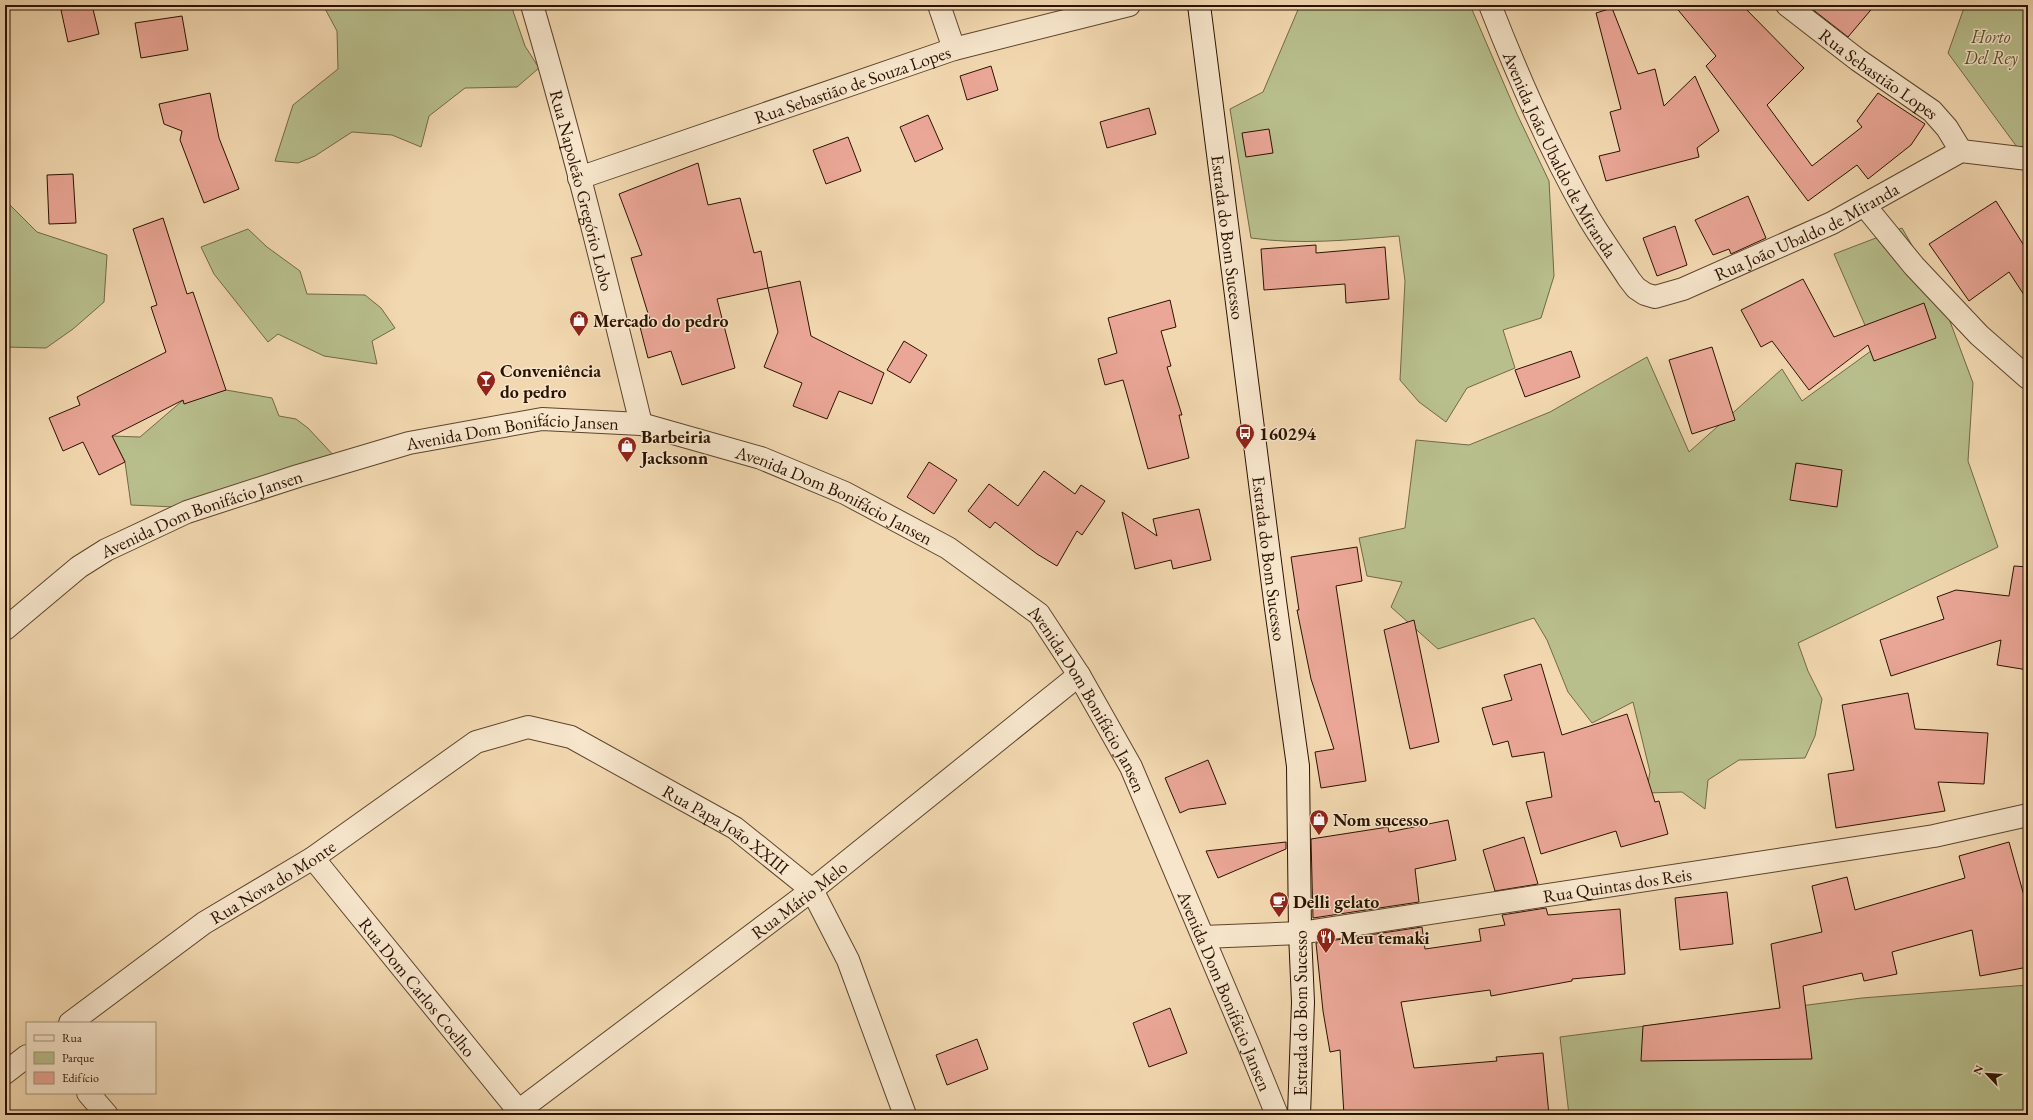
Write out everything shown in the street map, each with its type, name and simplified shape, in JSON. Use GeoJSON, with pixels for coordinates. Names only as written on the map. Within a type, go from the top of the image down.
{"type":"FeatureCollection","features":[{"type":"Feature","properties":{"kind":"street","name":"Rua Napoleão Gregório Lobo"},"geometry":{"type":"LineString","coordinates":[[532,5],[564,113],[641,424]]}},
{"type":"Feature","properties":{"kind":"street"},"geometry":{"type":"LineString","coordinates":[[939,5],[954,49]]}},
{"type":"Feature","properties":{"kind":"street","name":"Rua Sebastião de Souza Lopes"},"geometry":{"type":"LineString","coordinates":[[579,178],[954,49],[1129,5]]}},
{"type":"Feature","properties":{"kind":"street","name":"Estrada do Bom Sucesso"},"geometry":{"type":"LineString","coordinates":[[1199,5],[1273,585],[1298,766],[1300,933],[1303,1002],[1299,1115]]}},
{"type":"Feature","properties":{"kind":"street","name":"Avenida João Ubaldo de Miranda"},"geometry":{"type":"LineString","coordinates":[[1490,5],[1504,41],[1550,141],[1586,213],[1629,279],[1636,288],[1646,294]]}},
{"type":"Feature","properties":{"kind":"street","name":"Rua Sebastião Lopes"},"geometry":{"type":"LineString","coordinates":[[1788,5],[1858,60],[1932,111],[1947,128],[1961,150]]}},
{"type":"Feature","properties":{"kind":"street"},"geometry":{"type":"LineString","coordinates":[[1961,150],[2028,160]]}},
{"type":"Feature","properties":{"kind":"street","name":"Rua João Ubaldo de Miranda"},"geometry":{"type":"LineString","coordinates":[[1646,294],[1655,297],[1683,289],[1832,224],[1866,206],[1961,150]]}},
{"type":"Feature","properties":{"kind":"street"},"geometry":{"type":"LineString","coordinates":[[1866,206],[1914,266],[1979,335],[2028,378]]}},
{"type":"Feature","properties":{"kind":"street","name":"Avenida Dom Bonifácio Jansen"},"geometry":{"type":"LineString","coordinates":[[5,628],[79,567],[106,550],[188,512],[298,476],[409,443],[542,419],[641,424],[761,458],[845,493],[948,548],[1039,614],[1079,675],[1131,767],[1204,937],[1277,1115]]}},
{"type":"Feature","properties":{"kind":"street","name":"Rua Mário Melo"},"geometry":{"type":"LineString","coordinates":[[518,1113],[812,890],[1079,675]]}},
{"type":"Feature","properties":{"kind":"street","name":"Rua Papa João XXIII"},"geometry":{"type":"LineString","coordinates":[[476,742],[528,727],[571,737],[735,828],[812,890],[848,960],[905,1115]]}},
{"type":"Feature","properties":{"kind":"street","name":"Rua Nova do Monte"},"geometry":{"type":"LineString","coordinates":[[71,1022],[204,923],[313,858],[476,742]]}},
{"type":"Feature","properties":{"kind":"street","name":"Rua Quintas dos Reis"},"geometry":{"type":"LineString","coordinates":[[1204,937],[1300,933],[1934,836],[2028,816]]}},
{"type":"Feature","properties":{"kind":"street","name":"Rua Dom Carlos Coelho"},"geometry":{"type":"LineString","coordinates":[[313,858],[518,1113]]}},
{"type":"Feature","properties":{"kind":"street"},"geometry":{"type":"LineString","coordinates":[[5,1073],[26,1057]]}},
{"type":"Feature","properties":{"kind":"street"},"geometry":{"type":"LineString","coordinates":[[89,1094],[107,1115]]}},
{"type":"Feature","properties":{"kind":"green space"},"geometry":{"type":"Polygon","coordinates":[[[323,5],[514,5],[513,11],[525,46],[539,68],[517,87],[465,88],[429,116],[421,147],[392,135],[352,132],[315,156],[298,163],[275,161],[293,105],[338,69],[337,31],[323,5]]]}},
{"type":"Feature","properties":{"kind":"green space"},"geometry":{"type":"Polygon","coordinates":[[[1300,5],[1470,5],[1517,114],[1549,181],[1554,276],[1541,318],[1503,330],[1515,368],[1467,388],[1446,422],[1419,402],[1400,380],[1405,281],[1399,236],[1306,241],[1251,238],[1230,109],[1263,92],[1300,5]]]}},
{"type":"Feature","properties":{"kind":"green space","name":"Horto Del Rey"},"geometry":{"type":"Polygon","coordinates":[[[1965,5],[2028,5],[2028,162],[1948,53],[1965,5]]]}},
{"type":"Feature","properties":{"kind":"green space"},"geometry":{"type":"Polygon","coordinates":[[[5,200],[37,232],[107,255],[104,302],[73,329],[46,348],[5,347],[5,200]]]}},
{"type":"Feature","properties":{"kind":"green space"},"geometry":{"type":"Polygon","coordinates":[[[1902,228],[1939,292],[1973,383],[1968,461],[1998,547],[1798,643],[1808,671],[1822,699],[1815,736],[1805,758],[1739,760],[1708,780],[1705,809],[1682,792],[1646,793],[1650,772],[1633,702],[1592,723],[1568,692],[1547,640],[1534,618],[1438,649],[1391,607],[1402,582],[1367,576],[1359,538],[1405,528],[1416,440],[1469,445],[1550,412],[1647,357],[1689,452],[1782,369],[1802,401],[1875,348],[1834,254],[1902,228]]]}},
{"type":"Feature","properties":{"kind":"green space"},"geometry":{"type":"Polygon","coordinates":[[[248,229],[267,247],[300,271],[307,294],[365,295],[381,308],[395,328],[372,341],[377,364],[324,356],[278,334],[268,342],[214,274],[201,247],[248,229]]]}},
{"type":"Feature","properties":{"kind":"green space"},"geometry":{"type":"Polygon","coordinates":[[[226,390],[272,398],[279,416],[296,419],[308,428],[336,458],[175,507],[131,505],[125,462],[112,436],[140,437],[182,401],[226,390]]]}},
{"type":"Feature","properties":{"kind":"green space"},"geometry":{"type":"Polygon","coordinates":[[[2028,985],[2028,1115],[1569,1115],[1560,1037],[1862,998],[2028,985]]]}},
{"type":"Feature","properties":{"kind":"building"},"geometry":{"type":"Polygon","coordinates":[[[83,5],[92,5],[99,34],[68,42],[61,10],[83,5]]]}},
{"type":"Feature","properties":{"kind":"building"},"geometry":{"type":"Polygon","coordinates":[[[1674,5],[1742,5],[1804,68],[1767,105],[1812,166],[1862,127],[1857,121],[1878,93],[1925,124],[1911,145],[1868,179],[1857,165],[1808,201],[1706,66],[1716,56],[1674,5]]]}},
{"type":"Feature","properties":{"kind":"building"},"geometry":{"type":"Polygon","coordinates":[[[1807,5],[1875,5],[1848,37],[1807,5]]]}},
{"type":"Feature","properties":{"kind":"building"},"geometry":{"type":"Polygon","coordinates":[[[1612,8],[1638,74],[1655,69],[1664,106],[1695,76],[1719,131],[1697,148],[1699,157],[1606,181],[1599,156],[1620,151],[1610,112],[1621,109],[1596,13],[1612,8]]]}},
{"type":"Feature","properties":{"kind":"building"},"geometry":{"type":"Polygon","coordinates":[[[182,16],[188,50],[141,58],[135,23],[182,16]]]}},
{"type":"Feature","properties":{"kind":"building"},"geometry":{"type":"Polygon","coordinates":[[[991,66],[998,90],[967,100],[960,76],[991,66]]]}},
{"type":"Feature","properties":{"kind":"building"},"geometry":{"type":"Polygon","coordinates":[[[210,93],[219,138],[239,189],[204,203],[180,140],[182,131],[164,124],[159,104],[210,93]]]}},
{"type":"Feature","properties":{"kind":"building"},"geometry":{"type":"Polygon","coordinates":[[[1149,108],[1156,134],[1107,148],[1100,122],[1149,108]]]}},
{"type":"Feature","properties":{"kind":"building"},"geometry":{"type":"Polygon","coordinates":[[[928,115],[943,149],[915,162],[900,127],[928,115]]]}},
{"type":"Feature","properties":{"kind":"building"},"geometry":{"type":"Polygon","coordinates":[[[1269,129],[1273,153],[1246,157],[1242,133],[1269,129]]]}},
{"type":"Feature","properties":{"kind":"building"},"geometry":{"type":"Polygon","coordinates":[[[848,137],[861,171],[826,184],[813,150],[848,137]]]}},
{"type":"Feature","properties":{"kind":"building"},"geometry":{"type":"Polygon","coordinates":[[[698,163],[708,205],[740,198],[754,253],[761,251],[768,288],[717,299],[735,368],[682,385],[671,351],[648,358],[639,323],[650,320],[631,258],[642,255],[619,194],[698,163]]]}},
{"type":"Feature","properties":{"kind":"building"},"geometry":{"type":"Polygon","coordinates":[[[73,174],[76,223],[49,224],[47,175],[73,174]]]}},
{"type":"Feature","properties":{"kind":"building"},"geometry":{"type":"Polygon","coordinates":[[[1748,196],[1766,238],[1731,254],[1729,249],[1713,255],[1695,220],[1748,196]]]}},
{"type":"Feature","properties":{"kind":"building"},"geometry":{"type":"Polygon","coordinates":[[[1996,201],[2028,252],[2028,301],[2009,272],[1969,301],[1929,244],[1996,201]]]}},
{"type":"Feature","properties":{"kind":"building"},"geometry":{"type":"Polygon","coordinates":[[[163,218],[187,294],[193,292],[226,390],[184,404],[183,400],[112,436],[125,462],[99,475],[83,442],[63,451],[49,418],[80,405],[77,397],[166,352],[151,307],[157,305],[133,229],[163,218]]]}},
{"type":"Feature","properties":{"kind":"building"},"geometry":{"type":"Polygon","coordinates":[[[1675,226],[1687,265],[1657,276],[1643,238],[1675,226]]]}},
{"type":"Feature","properties":{"kind":"building"},"geometry":{"type":"Polygon","coordinates":[[[1316,245],[1316,253],[1385,247],[1389,299],[1346,303],[1345,284],[1264,290],[1261,249],[1316,245]]]}},
{"type":"Feature","properties":{"kind":"building"},"geometry":{"type":"Polygon","coordinates":[[[1803,279],[1834,337],[1924,303],[1936,338],[1874,361],[1868,345],[1809,390],[1772,341],[1761,347],[1741,310],[1803,279]]]}},
{"type":"Feature","properties":{"kind":"building"},"geometry":{"type":"Polygon","coordinates":[[[800,281],[811,336],[884,373],[872,404],[839,391],[827,419],[793,406],[802,383],[764,367],[778,332],[768,288],[800,281]]]}},
{"type":"Feature","properties":{"kind":"building"},"geometry":{"type":"Polygon","coordinates":[[[1170,300],[1176,327],[1161,331],[1171,366],[1167,367],[1182,415],[1179,415],[1189,458],[1148,469],[1123,380],[1105,385],[1098,359],[1117,353],[1108,318],[1170,300]]]}},
{"type":"Feature","properties":{"kind":"building"},"geometry":{"type":"Polygon","coordinates":[[[904,341],[927,355],[910,383],[887,370],[904,341]]]}},
{"type":"Feature","properties":{"kind":"building"},"geometry":{"type":"Polygon","coordinates":[[[1712,347],[1735,420],[1692,434],[1669,360],[1712,347]]]}},
{"type":"Feature","properties":{"kind":"building"},"geometry":{"type":"Polygon","coordinates":[[[1571,351],[1580,377],[1525,397],[1515,370],[1571,351]]]}},
{"type":"Feature","properties":{"kind":"building"},"geometry":{"type":"Polygon","coordinates":[[[929,462],[957,480],[934,514],[907,497],[929,462]]]}},
{"type":"Feature","properties":{"kind":"building"},"geometry":{"type":"Polygon","coordinates":[[[1796,463],[1842,470],[1837,507],[1790,500],[1796,463]]]}},
{"type":"Feature","properties":{"kind":"building"},"geometry":{"type":"Polygon","coordinates":[[[1044,471],[1075,494],[1081,485],[1105,501],[1082,535],[1077,531],[1057,566],[1037,554],[995,522],[990,528],[968,511],[989,484],[1018,506],[1044,471]]]}},
{"type":"Feature","properties":{"kind":"building"},"geometry":{"type":"Polygon","coordinates":[[[1199,509],[1211,560],[1173,569],[1171,560],[1135,569],[1122,512],[1157,536],[1153,519],[1199,509]]]}},
{"type":"Feature","properties":{"kind":"building"},"geometry":{"type":"Polygon","coordinates":[[[1357,547],[1362,581],[1336,586],[1366,781],[1321,788],[1315,752],[1334,749],[1311,679],[1297,610],[1299,610],[1291,557],[1357,547]]]}},
{"type":"Feature","properties":{"kind":"building"},"geometry":{"type":"Polygon","coordinates":[[[2014,566],[2028,567],[2028,670],[1997,665],[2001,640],[1891,676],[1880,640],[1944,619],[1937,597],[1956,590],[2009,596],[2014,566]]]}},
{"type":"Feature","properties":{"kind":"building"},"geometry":{"type":"Polygon","coordinates":[[[1414,620],[1439,742],[1410,749],[1384,630],[1414,620]]]}},
{"type":"Feature","properties":{"kind":"building"},"geometry":{"type":"Polygon","coordinates":[[[1541,664],[1562,735],[1627,714],[1655,802],[1659,801],[1668,834],[1621,847],[1616,831],[1541,854],[1526,802],[1552,797],[1544,752],[1512,757],[1508,741],[1493,745],[1482,708],[1512,700],[1504,675],[1541,664]]]}},
{"type":"Feature","properties":{"kind":"building"},"geometry":{"type":"Polygon","coordinates":[[[1908,693],[1915,729],[1988,733],[1984,784],[1938,782],[1945,811],[1836,828],[1828,774],[1854,770],[1842,705],[1908,693]]]}},
{"type":"Feature","properties":{"kind":"building"},"geometry":{"type":"Polygon","coordinates":[[[1208,760],[1226,804],[1189,809],[1180,813],[1165,778],[1208,760]]]}},
{"type":"Feature","properties":{"kind":"building"},"geometry":{"type":"Polygon","coordinates":[[[1448,820],[1456,860],[1415,869],[1419,902],[1313,918],[1311,839],[1388,827],[1389,832],[1448,820]]]}},
{"type":"Feature","properties":{"kind":"building"},"geometry":{"type":"Polygon","coordinates":[[[1524,837],[1538,884],[1495,891],[1483,850],[1524,837]]]}},
{"type":"Feature","properties":{"kind":"building"},"geometry":{"type":"Polygon","coordinates":[[[1286,842],[1286,849],[1218,878],[1206,851],[1286,842]]]}},
{"type":"Feature","properties":{"kind":"building"},"geometry":{"type":"Polygon","coordinates":[[[2009,842],[2028,910],[2028,967],[1980,976],[1972,930],[1892,952],[1897,974],[1864,981],[1862,973],[1803,986],[1812,1059],[1641,1061],[1643,1026],[1780,1008],[1771,944],[1822,932],[1812,886],[1847,877],[1855,910],[1965,878],[1959,856],[2009,842]]]}},
{"type":"Feature","properties":{"kind":"building"},"geometry":{"type":"Polygon","coordinates":[[[1727,892],[1733,944],[1680,950],[1675,898],[1727,892]]]}},
{"type":"Feature","properties":{"kind":"building"},"geometry":{"type":"Polygon","coordinates":[[[1546,908],[1548,915],[1620,909],[1625,974],[1572,979],[1572,981],[1491,996],[1490,990],[1401,1002],[1414,1068],[1497,1061],[1496,1057],[1543,1053],[1549,1115],[1344,1115],[1340,1050],[1330,1052],[1323,1011],[1316,943],[1422,927],[1425,949],[1481,941],[1479,929],[1505,925],[1502,915],[1546,908]]]}},
{"type":"Feature","properties":{"kind":"building"},"geometry":{"type":"Polygon","coordinates":[[[1170,1008],[1187,1053],[1149,1067],[1133,1023],[1170,1008]]]}},
{"type":"Feature","properties":{"kind":"building"},"geometry":{"type":"Polygon","coordinates":[[[977,1039],[988,1069],[947,1085],[936,1055],[977,1039]]]}},
{"type":"Feature","properties":{"kind":"place","name":"Mercado do pedro"},"geometry":{"type":"Point","coordinates":[579,337]}},
{"type":"Feature","properties":{"kind":"place","name":"Conveniência do pedro"},"geometry":{"type":"Point","coordinates":[486,397]}},
{"type":"Feature","properties":{"kind":"place","name":"160294"},"geometry":{"type":"Point","coordinates":[1245,450]}},
{"type":"Feature","properties":{"kind":"place","name":"Barbeiria Jacksonn"},"geometry":{"type":"Point","coordinates":[627,463]}},
{"type":"Feature","properties":{"kind":"place","name":"Nom sucesso"},"geometry":{"type":"Point","coordinates":[1319,836]}},
{"type":"Feature","properties":{"kind":"place","name":"Delli gelato"},"geometry":{"type":"Point","coordinates":[1279,918]}},
{"type":"Feature","properties":{"kind":"place","name":"Meu temaki"},"geometry":{"type":"Point","coordinates":[1326,954]}}]}
